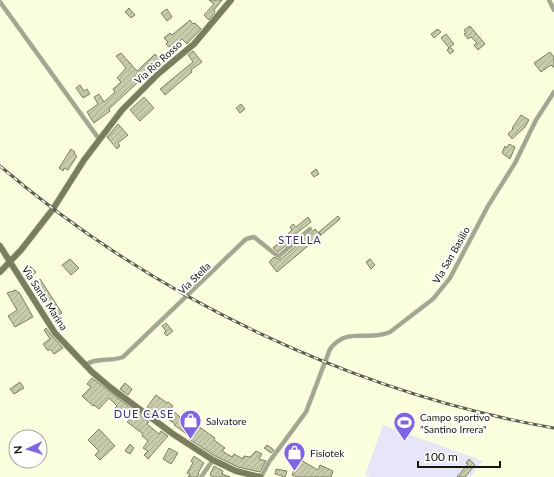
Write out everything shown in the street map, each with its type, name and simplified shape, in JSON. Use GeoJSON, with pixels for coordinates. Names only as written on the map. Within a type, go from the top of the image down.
{"type":"FeatureCollection","features":[{"type":"Feature","properties":{"kind":"street","name":"Via Rio Rosso"},"geometry":{"type":"LineString","coordinates":[[0,272],[31,239],[53,209],[99,138],[122,110],[158,74],[194,44],[231,0]]}},
{"type":"Feature","properties":{"kind":"street"},"geometry":{"type":"LineString","coordinates":[[549,0],[554,10]]}},
{"type":"Feature","properties":{"kind":"street"},"geometry":{"type":"LineString","coordinates":[[0,2],[99,138]]}},
{"type":"Feature","properties":{"kind":"street","name":"Via San Basilio"},"geometry":{"type":"LineString","coordinates":[[261,477],[269,462],[306,412],[327,356],[335,342],[350,336],[384,335],[433,299],[442,290],[450,278],[488,206],[515,162],[536,120],[554,92]]}},
{"type":"Feature","properties":{"kind":"street","name":"Via Stella"},"geometry":{"type":"LineString","coordinates":[[85,365],[90,361],[118,359],[123,357],[246,239],[254,237],[275,254],[280,256],[310,228]]}},
{"type":"Feature","properties":{"kind":"street","name":"Via Santa Marina"},"geometry":{"type":"LineString","coordinates":[[0,246],[55,333],[85,365],[116,392],[173,434],[213,460],[236,471],[261,477]]}},
{"type":"Feature","properties":{"kind":"street"},"geometry":{"type":"LineString","coordinates":[[201,477],[213,460]]}},
{"type":"Feature","properties":{"kind":"shaded area","name":"Campo sportivo \"Santino Irrera\""},"geometry":{"type":"Polygon","coordinates":[[[383,425],[483,461],[470,477],[370,477],[365,475],[383,425]]]}},
{"type":"Feature","properties":{"kind":"building"},"geometry":{"type":"Polygon","coordinates":[[[209,0],[222,0],[214,10],[215,12],[209,20],[204,15],[214,4],[209,0]]]}},
{"type":"Feature","properties":{"kind":"building"},"geometry":{"type":"Polygon","coordinates":[[[129,8],[135,15],[131,18],[125,12],[129,8]]]}},
{"type":"Feature","properties":{"kind":"building"},"geometry":{"type":"Polygon","coordinates":[[[167,9],[172,17],[167,21],[161,13],[167,9]]]}},
{"type":"Feature","properties":{"kind":"building"},"geometry":{"type":"Polygon","coordinates":[[[190,20],[201,29],[187,44],[182,39],[171,49],[166,44],[168,42],[164,38],[170,33],[172,35],[190,20]]]}},
{"type":"Feature","properties":{"kind":"building"},"geometry":{"type":"Polygon","coordinates":[[[470,26],[485,44],[478,50],[474,45],[477,43],[471,37],[468,39],[464,34],[466,33],[464,30],[470,26]]]}},
{"type":"Feature","properties":{"kind":"building"},"geometry":{"type":"Polygon","coordinates":[[[438,29],[441,32],[434,38],[431,34],[438,29]]]}},
{"type":"Feature","properties":{"kind":"building"},"geometry":{"type":"Polygon","coordinates":[[[446,34],[454,44],[450,47],[454,51],[450,54],[447,50],[449,48],[441,38],[446,34]]]}},
{"type":"Feature","properties":{"kind":"building"},"geometry":{"type":"Polygon","coordinates":[[[193,51],[202,62],[191,70],[192,72],[165,95],[160,89],[193,62],[188,55],[193,51]]]}},
{"type":"Feature","properties":{"kind":"building"},"geometry":{"type":"Polygon","coordinates":[[[550,52],[554,57],[554,68],[551,65],[541,72],[534,63],[550,52]]]}},
{"type":"Feature","properties":{"kind":"building"},"geometry":{"type":"Polygon","coordinates":[[[121,53],[137,71],[155,54],[161,61],[109,109],[110,111],[94,123],[87,112],[98,104],[94,97],[99,94],[104,102],[115,92],[113,89],[121,82],[117,78],[126,68],[116,56],[121,53]]]}},
{"type":"Feature","properties":{"kind":"building"},"geometry":{"type":"Polygon","coordinates":[[[80,85],[84,91],[87,89],[90,94],[83,98],[76,88],[80,85]]]}},
{"type":"Feature","properties":{"kind":"building"},"geometry":{"type":"Polygon","coordinates":[[[144,97],[154,108],[140,121],[130,110],[144,97]]]}},
{"type":"Feature","properties":{"kind":"building"},"geometry":{"type":"Polygon","coordinates":[[[241,104],[245,109],[240,113],[236,108],[241,104]]]}},
{"type":"Feature","properties":{"kind":"building"},"geometry":{"type":"Polygon","coordinates":[[[521,115],[529,120],[525,127],[512,139],[508,134],[513,129],[512,128],[521,115]]]}},
{"type":"Feature","properties":{"kind":"building"},"geometry":{"type":"Polygon","coordinates":[[[118,124],[128,135],[118,143],[120,146],[117,149],[107,137],[118,124]]]}},
{"type":"Feature","properties":{"kind":"building"},"geometry":{"type":"Polygon","coordinates":[[[509,144],[515,147],[510,159],[502,153],[505,146],[507,148],[509,144]]]}},
{"type":"Feature","properties":{"kind":"building"},"geometry":{"type":"Polygon","coordinates":[[[71,149],[77,156],[68,170],[64,168],[63,171],[59,168],[71,149]]]}},
{"type":"Feature","properties":{"kind":"building"},"geometry":{"type":"Polygon","coordinates":[[[316,169],[319,174],[314,177],[311,173],[316,169]]]}},
{"type":"Feature","properties":{"kind":"building"},"geometry":{"type":"Polygon","coordinates":[[[338,216],[340,219],[321,235],[319,232],[338,216]]]}},
{"type":"Feature","properties":{"kind":"building"},"geometry":{"type":"Polygon","coordinates":[[[308,217],[311,222],[293,236],[295,238],[278,252],[273,248],[292,230],[290,227],[293,224],[296,227],[308,217]]]}},
{"type":"Feature","properties":{"kind":"building"},"geometry":{"type":"Polygon","coordinates":[[[315,229],[321,235],[277,272],[269,262],[274,257],[281,259],[315,229]]]}},
{"type":"Feature","properties":{"kind":"building"},"geometry":{"type":"Polygon","coordinates":[[[70,259],[79,268],[71,275],[62,265],[70,259]]]}},
{"type":"Feature","properties":{"kind":"building"},"geometry":{"type":"Polygon","coordinates":[[[370,259],[375,265],[371,269],[366,262],[370,259]]]}},
{"type":"Feature","properties":{"kind":"building"},"geometry":{"type":"Polygon","coordinates":[[[29,265],[36,272],[30,278],[27,274],[25,276],[22,272],[29,265]]]}},
{"type":"Feature","properties":{"kind":"building"},"geometry":{"type":"Polygon","coordinates":[[[40,279],[62,313],[55,317],[34,283],[40,279]]]}},
{"type":"Feature","properties":{"kind":"building"},"geometry":{"type":"Polygon","coordinates":[[[16,290],[18,293],[19,292],[33,317],[15,327],[8,316],[17,310],[7,293],[16,290]]]}},
{"type":"Feature","properties":{"kind":"building"},"geometry":{"type":"Polygon","coordinates":[[[166,323],[173,331],[167,336],[164,333],[166,331],[162,326],[166,323]]]}},
{"type":"Feature","properties":{"kind":"building"},"geometry":{"type":"Polygon","coordinates":[[[46,328],[63,348],[54,354],[50,349],[48,351],[43,344],[50,339],[44,330],[46,328]]]}},
{"type":"Feature","properties":{"kind":"building"},"geometry":{"type":"Polygon","coordinates":[[[92,378],[149,422],[147,424],[159,434],[161,431],[168,436],[148,459],[144,455],[148,451],[143,448],[148,441],[142,436],[143,434],[127,422],[130,419],[115,408],[117,406],[109,398],[99,409],[94,405],[93,406],[82,396],[91,387],[87,384],[92,378]]]}},
{"type":"Feature","properties":{"kind":"building"},"geometry":{"type":"Polygon","coordinates":[[[20,382],[24,388],[14,394],[10,389],[20,382]]]}},
{"type":"Feature","properties":{"kind":"building"},"geometry":{"type":"Polygon","coordinates":[[[125,383],[132,389],[128,395],[120,389],[125,383]]]}},
{"type":"Feature","properties":{"kind":"building"},"geometry":{"type":"Polygon","coordinates":[[[156,395],[173,406],[171,409],[180,417],[179,418],[191,426],[196,420],[200,424],[198,426],[215,438],[214,440],[225,448],[222,451],[232,457],[234,454],[243,459],[244,456],[250,457],[256,451],[262,454],[259,459],[266,461],[260,472],[238,467],[215,456],[189,439],[191,437],[174,425],[175,424],[147,407],[156,395]]]}},
{"type":"Feature","properties":{"kind":"building"},"geometry":{"type":"Polygon","coordinates":[[[99,429],[115,446],[100,460],[95,455],[99,451],[88,440],[99,429]]]}},
{"type":"Feature","properties":{"kind":"building"},"geometry":{"type":"Polygon","coordinates":[[[130,444],[134,448],[130,454],[125,451],[130,444]]]}},
{"type":"Feature","properties":{"kind":"building"},"geometry":{"type":"Polygon","coordinates":[[[267,445],[274,450],[271,453],[264,448],[267,445]]]}},
{"type":"Feature","properties":{"kind":"building"},"geometry":{"type":"Polygon","coordinates":[[[169,448],[178,453],[171,464],[163,459],[169,448]]]}},
{"type":"Feature","properties":{"kind":"building"},"geometry":{"type":"Polygon","coordinates":[[[194,456],[204,463],[197,477],[188,477],[190,474],[187,473],[193,463],[191,461],[194,456]]]}},
{"type":"Feature","properties":{"kind":"building"},"geometry":{"type":"Polygon","coordinates":[[[299,459],[318,470],[320,465],[333,471],[331,477],[297,477],[292,475],[299,459]]]}},
{"type":"Feature","properties":{"kind":"building"},"geometry":{"type":"Polygon","coordinates":[[[469,459],[475,465],[465,477],[457,477],[468,464],[466,463],[469,459]]]}},
{"type":"Feature","properties":{"kind":"building"},"geometry":{"type":"Polygon","coordinates":[[[214,466],[223,471],[222,474],[230,477],[213,477],[210,475],[214,466]]]}},
{"type":"Feature","properties":{"kind":"building"},"geometry":{"type":"Polygon","coordinates":[[[276,469],[287,471],[285,477],[275,474],[276,469]]]}},
{"type":"Feature","properties":{"kind":"railway"},"geometry":{"type":"LineString","coordinates":[[0,166],[60,214],[123,258],[190,298],[260,333],[331,365],[405,391],[479,412],[554,428]]}},
{"type":"Feature","properties":{"kind":"place","name":"Salvatore"},"geometry":{"type":"Point","coordinates":[191,440]}},
{"type":"Feature","properties":{"kind":"place","name":"Campo sportivo \"Santino Irrera\""},"geometry":{"type":"Point","coordinates":[405,442]}},
{"type":"Feature","properties":{"kind":"place","name":"Fisiotek"},"geometry":{"type":"Point","coordinates":[294,472]}},
{"type":"Feature","properties":{"kind":"district","name":"STELLA"},"geometry":{"type":"Point","coordinates":[300,239]}},
{"type":"Feature","properties":{"kind":"district","name":"DUE CASE"},"geometry":{"type":"Point","coordinates":[144,413]}}]}
